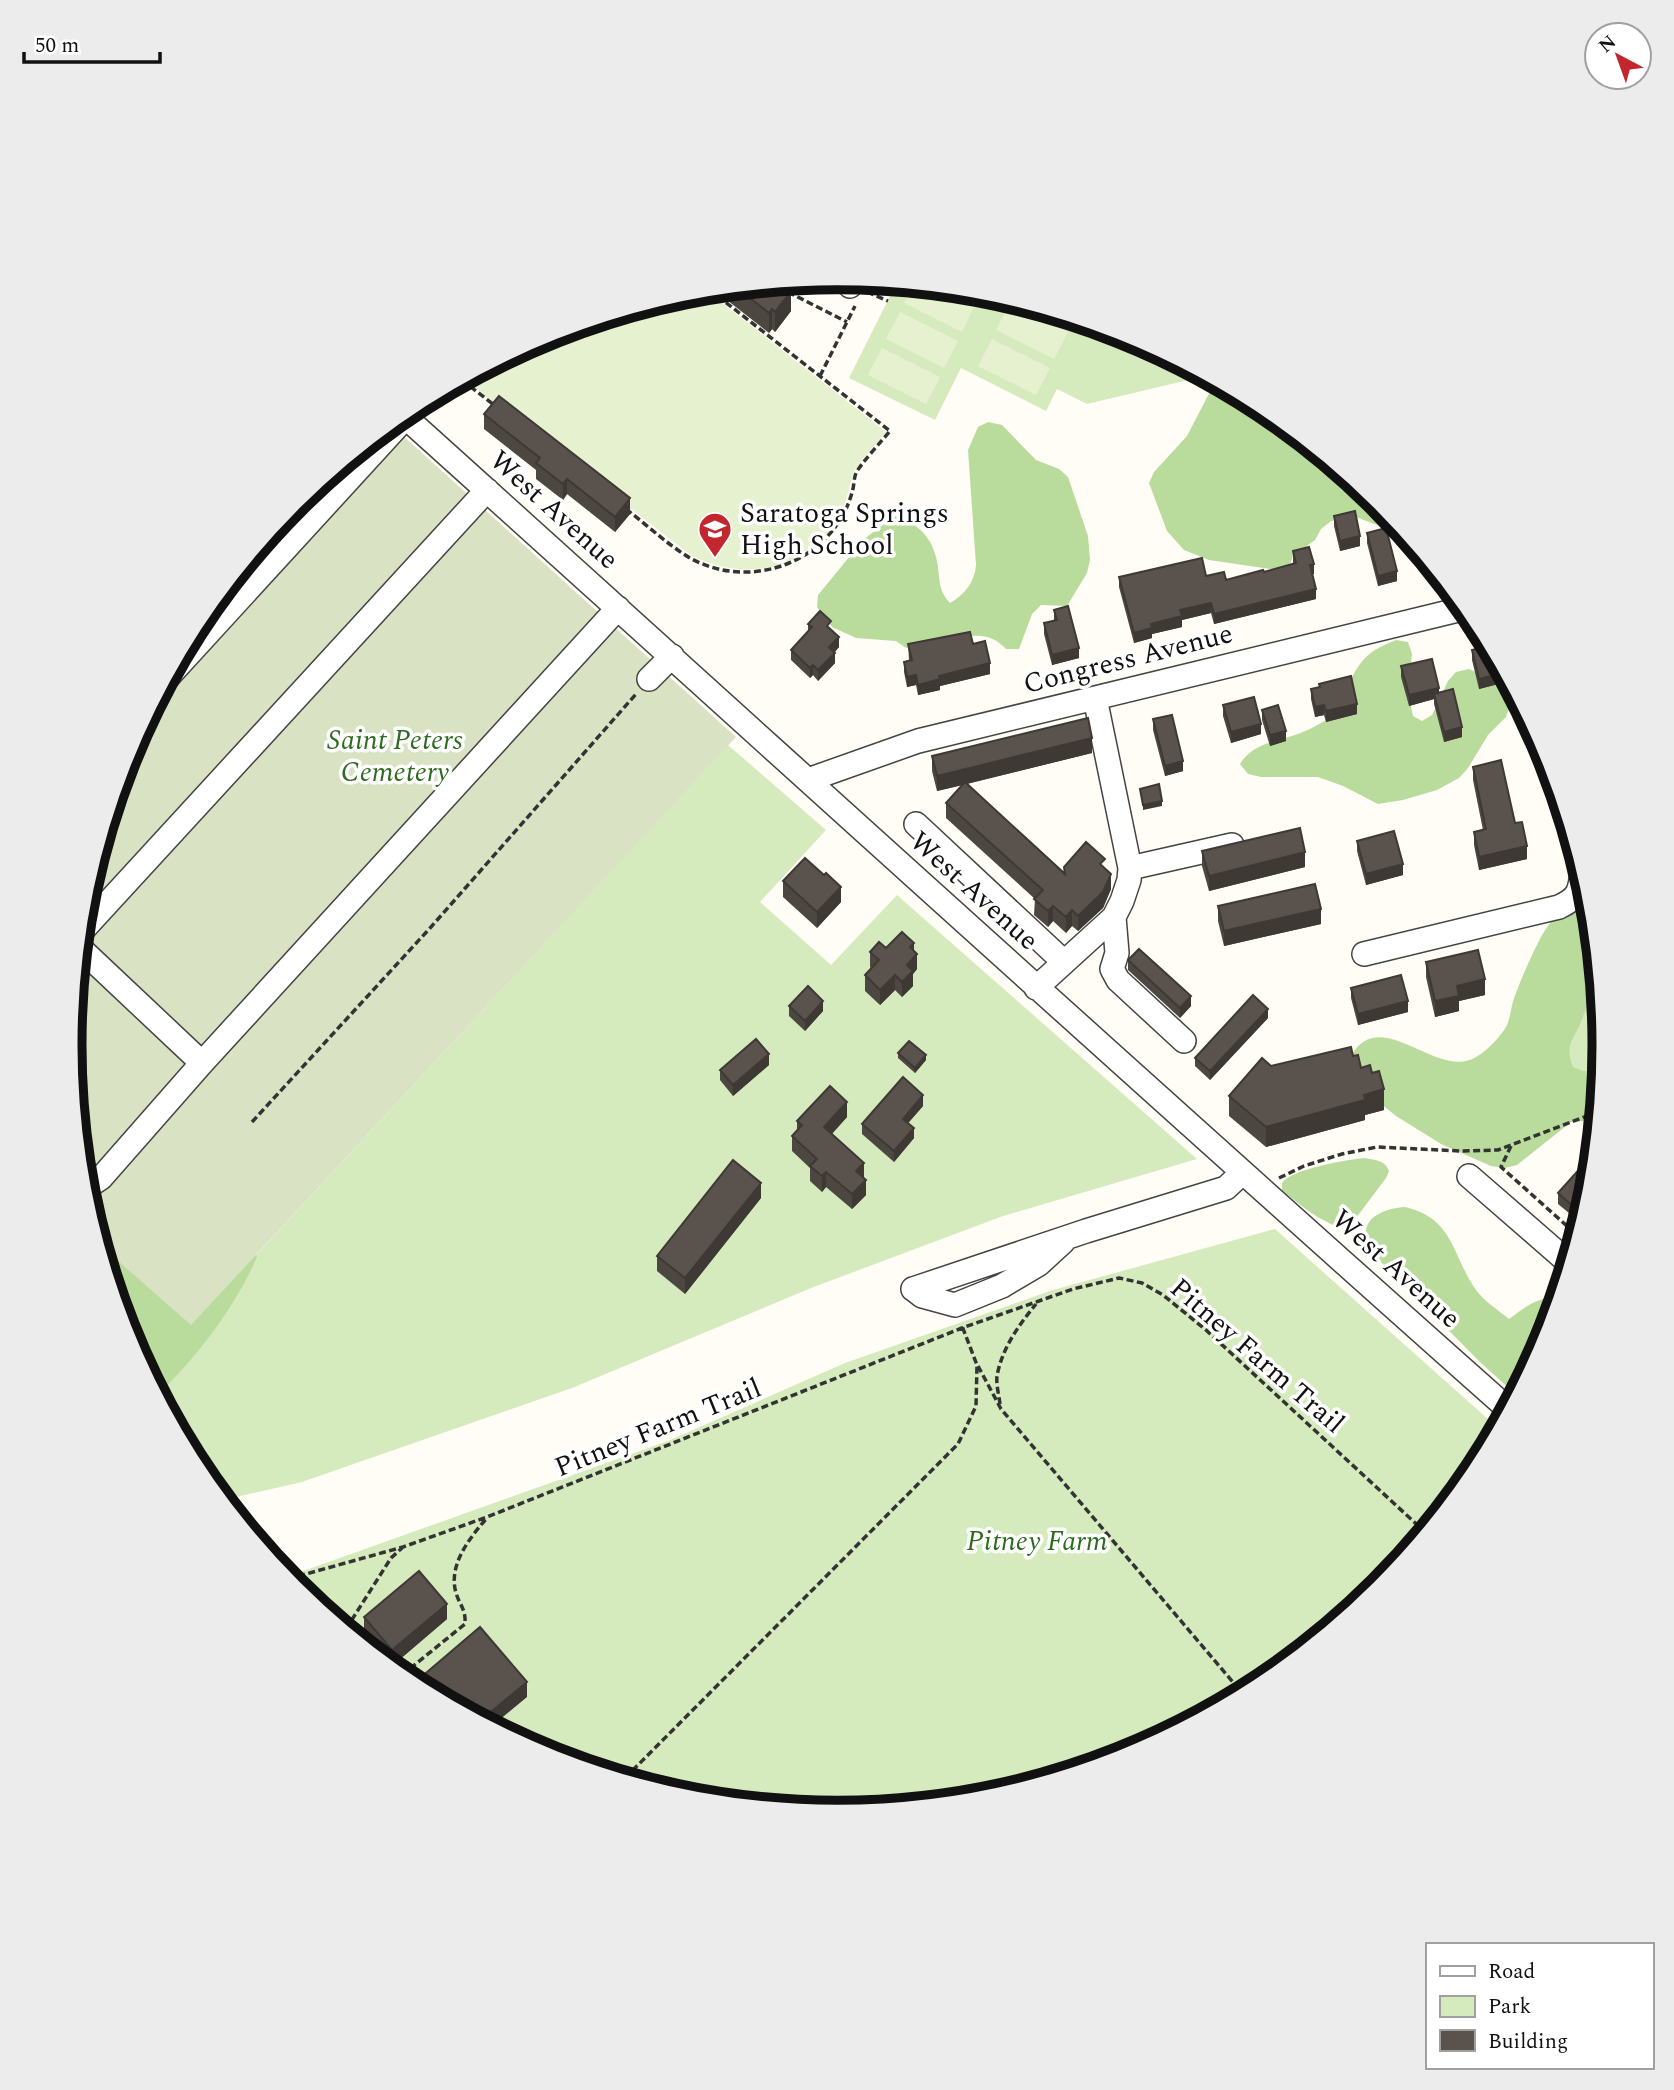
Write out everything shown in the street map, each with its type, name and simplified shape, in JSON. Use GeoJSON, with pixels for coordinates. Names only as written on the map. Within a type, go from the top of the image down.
{"type":"FeatureCollection","features":[{"type":"Feature","properties":{"kind":"street","name":"West Avenue"},"geometry":{"type":"LineString","coordinates":[[411,422],[1036,988],[1501,1403]]}},
{"type":"Feature","properties":{"kind":"street"},"geometry":{"type":"LineString","coordinates":[[198,644],[374,450]]}},
{"type":"Feature","properties":{"kind":"street"},"geometry":{"type":"LineString","coordinates":[[94,918],[487,490]]}},
{"type":"Feature","properties":{"kind":"street"},"geometry":{"type":"LineString","coordinates":[[95,1182],[618,608]]}},
{"type":"Feature","properties":{"kind":"street","name":"Congress Avenue"},"geometry":{"type":"LineString","coordinates":[[808,780],[918,741],[1454,611]]}},
{"type":"Feature","properties":{"kind":"street"},"geometry":{"type":"LineString","coordinates":[[649,679],[671,656]]}},
{"type":"Feature","properties":{"kind":"street"},"geometry":{"type":"LineString","coordinates":[[1036,988],[1114,917],[1129,880],[1130,868],[1095,698]]}},
{"type":"Feature","properties":{"kind":"street"},"geometry":{"type":"LineString","coordinates":[[916,824],[1064,962]]}},
{"type":"Feature","properties":{"kind":"street"},"geometry":{"type":"LineString","coordinates":[[1130,868],[1249,841]]}},
{"type":"Feature","properties":{"kind":"street"},"geometry":{"type":"LineString","coordinates":[[1364,954],[1559,907],[1573,901],[1576,895]]}},
{"type":"Feature","properties":{"kind":"street"},"geometry":{"type":"LineString","coordinates":[[1114,917],[1117,953],[1112,968],[1118,980],[1184,1041]]}},
{"type":"Feature","properties":{"kind":"street"},"geometry":{"type":"LineString","coordinates":[[88,956],[202,1063]]}},
{"type":"Feature","properties":{"kind":"street"},"geometry":{"type":"LineString","coordinates":[[1068,1237],[1040,1265],[1002,1286],[955,1304],[922,1296],[913,1289],[1068,1237],[1226,1188],[1242,1173]]}},
{"type":"Feature","properties":{"kind":"street"},"geometry":{"type":"LineString","coordinates":[[1469,1176],[1561,1256]]}},
{"type":"Feature","properties":{"kind":"path"},"geometry":{"type":"LineString","coordinates":[[820,376],[847,322],[856,291]]}},
{"type":"Feature","properties":{"kind":"path"},"geometry":{"type":"LineString","coordinates":[[861,291],[888,301]]}},
{"type":"Feature","properties":{"kind":"path"},"geometry":{"type":"LineString","coordinates":[[790,292],[847,322]]}},
{"type":"Feature","properties":{"kind":"path"},"geometry":{"type":"LineString","coordinates":[[623,506],[691,558],[725,571],[762,572],[796,560],[812,551],[837,524],[853,491],[856,473],[890,431],[722,300]]}},
{"type":"Feature","properties":{"kind":"path"},"geometry":{"type":"LineString","coordinates":[[470,386],[495,406]]}},
{"type":"Feature","properties":{"kind":"path"},"geometry":{"type":"LineString","coordinates":[[252,1122],[431,927],[649,679]]}},
{"type":"Feature","properties":{"kind":"path"},"geometry":{"type":"LineString","coordinates":[[1277,1180],[1304,1166],[1377,1147],[1497,1150],[1588,1116]]}},
{"type":"Feature","properties":{"kind":"path"},"geometry":{"type":"LineString","coordinates":[[1511,1146],[1501,1167],[1569,1228]]}},
{"type":"Feature","properties":{"kind":"path","name":"Pitney Farm Trail"},"geometry":{"type":"LineString","coordinates":[[300,1576],[403,1547],[487,1517],[962,1328],[1073,1289],[1119,1278],[1142,1283],[1163,1295],[1206,1330],[1418,1526]]}},
{"type":"Feature","properties":{"kind":"path"},"geometry":{"type":"LineString","coordinates":[[1000,1409],[996,1378],[1005,1349],[1039,1301]]}},
{"type":"Feature","properties":{"kind":"path"},"geometry":{"type":"LineString","coordinates":[[955,1304],[977,1364],[1000,1409],[1236,1686]]}},
{"type":"Feature","properties":{"kind":"path"},"geometry":{"type":"LineString","coordinates":[[633,1771],[958,1444],[976,1406],[977,1364]]}},
{"type":"Feature","properties":{"kind":"path"},"geometry":{"type":"LineString","coordinates":[[411,1668],[465,1624],[466,1613],[455,1591],[455,1570],[466,1543],[487,1517]]}},
{"type":"Feature","properties":{"kind":"path"},"geometry":{"type":"LineString","coordinates":[[351,1622],[391,1558],[403,1547]]}},
{"type":"Feature","properties":{"kind":"green space"},"geometry":{"type":"Polygon","coordinates":[[[892,293],[984,305],[1032,316],[1080,330],[1126,348],[1192,379],[1087,404],[1057,389],[1046,411],[961,368],[935,420],[849,378],[892,293]]]}},
{"type":"Feature","properties":{"kind":"green space"},"geometry":{"type":"Polygon","coordinates":[[[908,294],[975,305],[962,332],[904,303],[908,294]]]}},
{"type":"Feature","properties":{"kind":"green space"},"geometry":{"type":"Polygon","coordinates":[[[719,300],[886,432],[855,470],[837,521],[808,552],[772,567],[752,569],[712,564],[692,556],[472,385],[503,368],[594,330],[642,316],[719,300]]]}},
{"type":"Feature","properties":{"kind":"green space"},"geometry":{"type":"Polygon","coordinates":[[[1006,310],[1042,319],[1068,332],[1054,359],[996,330],[1006,310]]]}},
{"type":"Feature","properties":{"kind":"green space"},"geometry":{"type":"Polygon","coordinates":[[[900,312],[958,341],[944,368],[886,339],[900,312]]]}},
{"type":"Feature","properties":{"kind":"green space"},"geometry":{"type":"Polygon","coordinates":[[[992,339],[1050,368],[1036,395],[978,366],[992,339]]]}},
{"type":"Feature","properties":{"kind":"green space"},"geometry":{"type":"Polygon","coordinates":[[[882,348],[940,377],[926,404],[868,375],[882,348]]]}},
{"type":"Feature","properties":{"kind":"green space"},"geometry":{"type":"Polygon","coordinates":[[[1211,389],[1296,446],[1335,478],[1387,529],[1356,517],[1331,521],[1321,529],[1315,540],[1293,556],[1289,567],[1277,570],[1209,560],[1184,550],[1167,531],[1149,483],[1154,472],[1187,436],[1211,389]]]}},
{"type":"Feature","properties":{"kind":"green space"},"geometry":{"type":"Polygon","coordinates":[[[988,422],[1002,425],[1036,460],[1059,469],[1068,477],[1088,536],[1090,560],[1087,573],[1067,606],[1041,605],[1032,614],[1019,649],[1006,649],[992,639],[979,636],[947,639],[906,648],[896,641],[856,638],[832,627],[817,607],[818,595],[864,539],[895,516],[910,522],[926,536],[934,549],[941,587],[950,603],[968,587],[976,565],[968,450],[978,427],[988,422]]]}},
{"type":"Feature","properties":{"kind":"green space","name":"Saint Peters Cemetery"},"geometry":{"type":"Polygon","coordinates":[[[398,431],[736,737],[191,1325],[113,1256],[97,1192],[89,1144],[82,1045],[89,946],[108,850],[122,802],[160,711],[209,626],[238,586],[303,511],[339,478],[398,431]]]}},
{"type":"Feature","properties":{"kind":"green space"},"geometry":{"type":"Polygon","coordinates":[[[1396,640],[1408,642],[1412,654],[1408,691],[1413,716],[1422,721],[1432,715],[1448,681],[1456,672],[1469,669],[1498,681],[1510,703],[1506,717],[1488,735],[1459,778],[1437,790],[1378,804],[1318,777],[1261,777],[1248,774],[1240,764],[1252,751],[1308,730],[1338,713],[1361,663],[1382,646],[1396,640]]]}},
{"type":"Feature","properties":{"kind":"green space"},"geometry":{"type":"Polygon","coordinates":[[[728,745],[826,830],[760,902],[831,965],[897,895],[1197,1159],[1003,1216],[811,1288],[572,1388],[302,1482],[233,1498],[183,1422],[154,1365],[728,745]]]}},
{"type":"Feature","properties":{"kind":"green space"},"geometry":{"type":"Polygon","coordinates":[[[1576,894],[1590,995],[1569,1052],[1573,1067],[1591,1071],[1587,1121],[1571,1122],[1517,1165],[1505,1168],[1491,1166],[1441,1144],[1396,1116],[1374,1098],[1351,1056],[1363,1042],[1377,1037],[1393,1039],[1445,1060],[1461,1062],[1476,1057],[1493,1044],[1506,1027],[1513,1001],[1533,953],[1545,930],[1576,894]]]}},
{"type":"Feature","properties":{"kind":"green space"},"geometry":{"type":"Polygon","coordinates":[[[1590,991],[1591,1071],[1572,1067],[1568,1055],[1570,1042],[1582,1020],[1590,991]]]}},
{"type":"Feature","properties":{"kind":"green space"},"geometry":{"type":"Polygon","coordinates":[[[1364,1158],[1382,1163],[1389,1171],[1359,1214],[1343,1229],[1318,1217],[1282,1190],[1284,1180],[1302,1171],[1364,1158]]]}},
{"type":"Feature","properties":{"kind":"green space"},"geometry":{"type":"Polygon","coordinates":[[[1405,1207],[1421,1212],[1443,1229],[1476,1290],[1509,1319],[1526,1307],[1548,1299],[1509,1388],[1374,1255],[1368,1244],[1367,1227],[1376,1215],[1405,1207]]]}},
{"type":"Feature","properties":{"kind":"green space","name":"Pitney Farm"},"geometry":{"type":"Polygon","coordinates":[[[1275,1229],[1491,1422],[1436,1504],[1371,1579],[1296,1644],[1256,1673],[1171,1722],[1080,1760],[984,1785],[936,1793],[837,1800],[788,1798],[690,1785],[594,1760],[503,1722],[418,1673],[339,1612],[297,1572],[668,1441],[845,1363],[1053,1290],[1275,1229]]]}},
{"type":"Feature","properties":{"kind":"green space"},"geometry":{"type":"Polygon","coordinates":[[[108,1241],[254,1245],[257,1257],[238,1295],[188,1363],[165,1388],[122,1288],[108,1241]]]}},
{"type":"Feature","properties":{"kind":"building"},"geometry":{"type":"Polygon","coordinates":[[[790,292],[775,312],[772,309],[769,313],[747,296],[790,292]]]}},
{"type":"Feature","properties":{"kind":"building"},"geometry":{"type":"Polygon","coordinates":[[[499,396],[630,498],[615,517],[567,479],[563,484],[536,463],[540,458],[484,414],[499,396]]]}},
{"type":"Feature","properties":{"kind":"building"},"geometry":{"type":"Polygon","coordinates":[[[1355,511],[1360,536],[1340,541],[1334,516],[1355,511]]]}},
{"type":"Feature","properties":{"kind":"building"},"geometry":{"type":"Polygon","coordinates":[[[1386,528],[1397,571],[1378,576],[1367,533],[1386,528]]]}},
{"type":"Feature","properties":{"kind":"building"},"geometry":{"type":"Polygon","coordinates":[[[1309,547],[1314,564],[1310,565],[1316,589],[1214,614],[1211,603],[1180,610],[1182,616],[1151,624],[1152,628],[1134,633],[1119,577],[1202,558],[1206,576],[1224,572],[1226,580],[1296,563],[1293,551],[1309,547]]]}},
{"type":"Feature","properties":{"kind":"building"},"geometry":{"type":"Polygon","coordinates":[[[1068,606],[1079,648],[1052,655],[1044,623],[1057,620],[1054,610],[1068,606]]]}},
{"type":"Feature","properties":{"kind":"building"},"geometry":{"type":"Polygon","coordinates":[[[820,611],[831,621],[827,626],[839,637],[829,647],[835,653],[818,670],[813,665],[810,668],[791,650],[812,627],[808,624],[820,611]]]}},
{"type":"Feature","properties":{"kind":"building"},"geometry":{"type":"Polygon","coordinates":[[[970,632],[973,644],[985,641],[990,663],[939,676],[940,679],[918,685],[916,675],[907,677],[904,662],[912,660],[908,644],[970,632]]]}},
{"type":"Feature","properties":{"kind":"building"},"geometry":{"type":"Polygon","coordinates":[[[1479,648],[1495,675],[1479,679],[1472,650],[1479,648]]]}},
{"type":"Feature","properties":{"kind":"building"},"geometry":{"type":"Polygon","coordinates":[[[1432,659],[1439,688],[1409,695],[1401,666],[1432,659]]]}},
{"type":"Feature","properties":{"kind":"building"},"geometry":{"type":"Polygon","coordinates":[[[1351,676],[1357,704],[1326,711],[1324,705],[1315,707],[1311,689],[1320,687],[1319,684],[1351,676]]]}},
{"type":"Feature","properties":{"kind":"building"},"geometry":{"type":"Polygon","coordinates":[[[1453,689],[1462,727],[1444,732],[1434,694],[1453,689]]]}},
{"type":"Feature","properties":{"kind":"building"},"geometry":{"type":"Polygon","coordinates":[[[1254,697],[1261,724],[1231,732],[1223,705],[1254,697]]]}},
{"type":"Feature","properties":{"kind":"building"},"geometry":{"type":"Polygon","coordinates":[[[1278,705],[1286,731],[1270,735],[1262,710],[1278,705]]]}},
{"type":"Feature","properties":{"kind":"building"},"geometry":{"type":"Polygon","coordinates":[[[1172,715],[1183,761],[1165,766],[1153,719],[1172,715]]]}},
{"type":"Feature","properties":{"kind":"building"},"geometry":{"type":"Polygon","coordinates":[[[1088,718],[1092,738],[937,776],[932,756],[1088,718]]]}},
{"type":"Feature","properties":{"kind":"building"},"geometry":{"type":"Polygon","coordinates":[[[1501,760],[1515,823],[1522,822],[1527,846],[1479,857],[1474,832],[1486,829],[1473,767],[1501,760]]]}},
{"type":"Feature","properties":{"kind":"building"},"geometry":{"type":"Polygon","coordinates":[[[965,782],[1065,874],[1064,867],[1086,842],[1105,859],[1100,864],[1111,874],[1103,892],[1078,916],[1072,910],[1066,917],[1053,906],[1048,911],[1034,899],[1043,890],[946,803],[965,782]]]}},
{"type":"Feature","properties":{"kind":"building"},"geometry":{"type":"Polygon","coordinates":[[[1159,784],[1162,801],[1143,805],[1140,789],[1159,784]]]}},
{"type":"Feature","properties":{"kind":"building"},"geometry":{"type":"Polygon","coordinates":[[[1300,828],[1305,852],[1209,876],[1202,851],[1300,828]]]}},
{"type":"Feature","properties":{"kind":"building"},"geometry":{"type":"Polygon","coordinates":[[[1394,831],[1403,864],[1366,874],[1357,841],[1394,831]]]}},
{"type":"Feature","properties":{"kind":"building"},"geometry":{"type":"Polygon","coordinates":[[[805,858],[841,887],[817,912],[783,881],[805,858]]]}},
{"type":"Feature","properties":{"kind":"building"},"geometry":{"type":"Polygon","coordinates":[[[1315,884],[1321,909],[1224,931],[1218,906],[1315,884]]]}},
{"type":"Feature","properties":{"kind":"building"},"geometry":{"type":"Polygon","coordinates":[[[902,932],[914,943],[910,947],[917,954],[907,965],[913,971],[902,982],[895,975],[880,990],[865,975],[879,960],[870,952],[879,942],[886,948],[902,932]]]}},
{"type":"Feature","properties":{"kind":"building"},"geometry":{"type":"Polygon","coordinates":[[[1139,949],[1191,996],[1180,1008],[1128,960],[1139,949]]]}},
{"type":"Feature","properties":{"kind":"building"},"geometry":{"type":"Polygon","coordinates":[[[1478,950],[1485,979],[1457,986],[1459,996],[1435,1001],[1426,962],[1478,950]]]}},
{"type":"Feature","properties":{"kind":"building"},"geometry":{"type":"Polygon","coordinates":[[[1401,975],[1408,1001],[1358,1014],[1351,988],[1401,975]]]}},
{"type":"Feature","properties":{"kind":"building"},"geometry":{"type":"Polygon","coordinates":[[[808,986],[823,1001],[805,1021],[789,1006],[808,986]]]}},
{"type":"Feature","properties":{"kind":"building"},"geometry":{"type":"Polygon","coordinates":[[[1253,995],[1268,1009],[1210,1071],[1195,1058],[1253,995]]]}},
{"type":"Feature","properties":{"kind":"building"},"geometry":{"type":"Polygon","coordinates":[[[756,1039],[769,1054],[733,1085],[720,1070],[756,1039]]]}},
{"type":"Feature","properties":{"kind":"building"},"geometry":{"type":"Polygon","coordinates":[[[909,1041],[926,1055],[915,1068],[898,1053],[909,1041]]]}},
{"type":"Feature","properties":{"kind":"building"},"geometry":{"type":"Polygon","coordinates":[[[1351,1047],[1353,1056],[1358,1055],[1361,1068],[1370,1065],[1372,1073],[1379,1071],[1384,1089],[1364,1095],[1365,1100],[1266,1127],[1229,1096],[1262,1058],[1271,1066],[1351,1047]]]}},
{"type":"Feature","properties":{"kind":"building"},"geometry":{"type":"Polygon","coordinates":[[[903,1077],[923,1095],[903,1119],[914,1128],[894,1151],[862,1124],[903,1077]]]}},
{"type":"Feature","properties":{"kind":"building"},"geometry":{"type":"Polygon","coordinates":[[[830,1086],[847,1102],[824,1127],[864,1163],[856,1171],[866,1180],[852,1194],[826,1172],[822,1176],[810,1166],[817,1159],[792,1136],[802,1125],[797,1121],[830,1086]]]}},
{"type":"Feature","properties":{"kind":"building"},"geometry":{"type":"Polygon","coordinates":[[[733,1160],[761,1183],[685,1278],[657,1256],[733,1160]]]}},
{"type":"Feature","properties":{"kind":"building"},"geometry":{"type":"Polygon","coordinates":[[[1581,1167],[1574,1207],[1558,1193],[1581,1167]]]}},
{"type":"Feature","properties":{"kind":"building"},"geometry":{"type":"Polygon","coordinates":[[[419,1571],[447,1604],[392,1650],[364,1617],[419,1571]]]}},
{"type":"Feature","properties":{"kind":"building"},"geometry":{"type":"Polygon","coordinates":[[[480,1627],[527,1682],[488,1714],[423,1676],[480,1627]]]}},
{"type":"Feature","properties":{"kind":"place","name":"Saratoga Springs High School"},"geometry":{"type":"Point","coordinates":[715,559]}}]}
